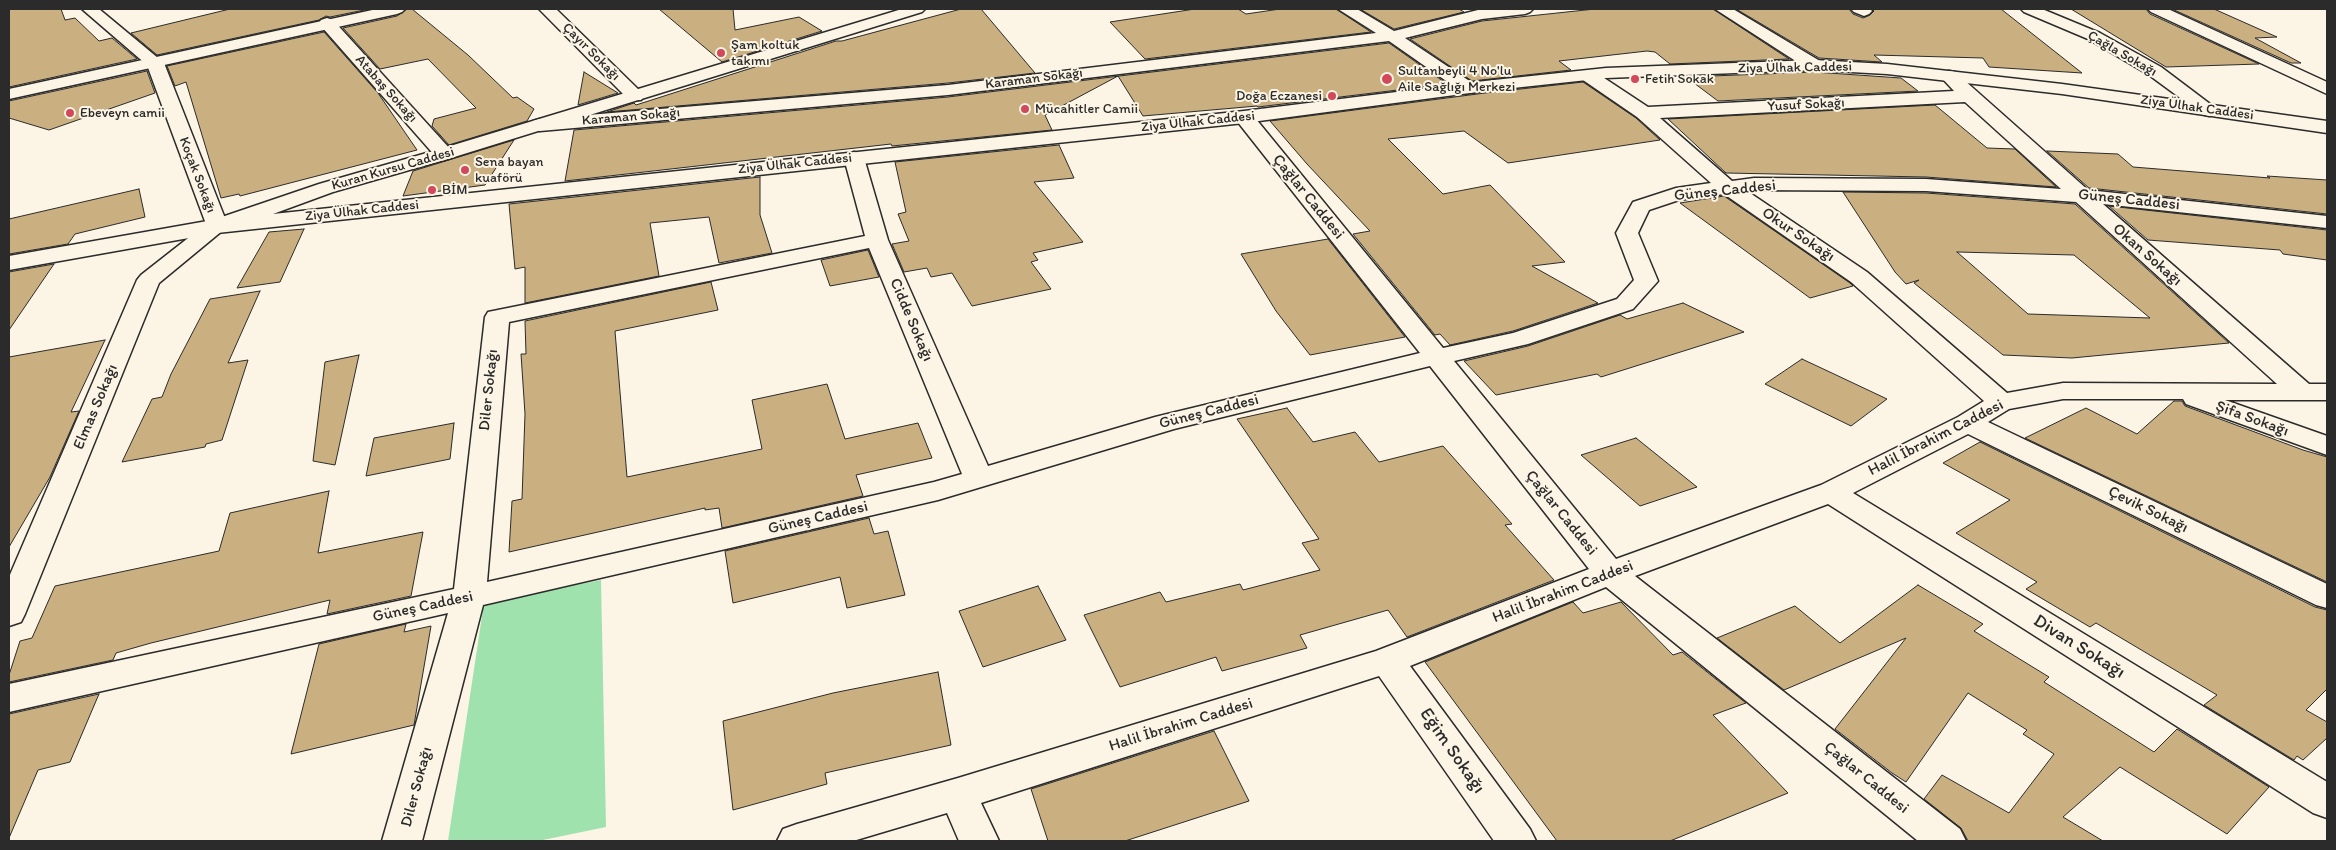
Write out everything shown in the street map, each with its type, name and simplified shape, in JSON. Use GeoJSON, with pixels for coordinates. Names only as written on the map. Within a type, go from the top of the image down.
{"type":"FeatureCollection","features":[{"type":"Feature","properties":{"kind":"street","name":"Koçak Sokağı"},"geometry":{"type":"LineString","coordinates":[[90,9],[154,63],[217,226]]}},
{"type":"Feature","properties":{"kind":"street"},"geometry":{"type":"LineString","coordinates":[[9,94],[154,63],[330,18],[396,9]]}},
{"type":"Feature","properties":{"kind":"street","name":"Çayır Sokağı"},"geometry":{"type":"LineString","coordinates":[[547,9],[635,96]]}},
{"type":"Feature","properties":{"kind":"street","name":"Kuran Kursu Caddesi"},"geometry":{"type":"LineString","coordinates":[[9,263],[217,226],[326,188],[540,125],[916,9]]}},
{"type":"Feature","properties":{"kind":"street"},"geometry":{"type":"LineString","coordinates":[[1346,9],[1392,36],[1468,88]]}},
{"type":"Feature","properties":{"kind":"street","name":"Karaman Sokağı"},"geometry":{"type":"LineString","coordinates":[[540,125],[948,90],[1392,36],[1477,11],[1525,9]]}},
{"type":"Feature","properties":{"kind":"street"},"geometry":{"type":"LineString","coordinates":[[1723,9],[1814,65]]}},
{"type":"Feature","properties":{"kind":"street","name":"Çağla Sokağı"},"geometry":{"type":"LineString","coordinates":[[2029,9],[2094,36],[2155,72],[2209,110]]}},
{"type":"Feature","properties":{"kind":"street"},"geometry":{"type":"LineString","coordinates":[[2156,9],[2327,89]]}},
{"type":"Feature","properties":{"kind":"street","name":"Atabaş Sokağı"},"geometry":{"type":"LineString","coordinates":[[330,18],[444,154]]}},
{"type":"Feature","properties":{"kind":"street","name":"Ziya Ülhak Caddesi"},"geometry":{"type":"LineString","coordinates":[[217,226],[1244,117],[1468,88],[1606,73],[1814,65],[1887,69],[2062,89],[2327,127]]}},
{"type":"Feature","properties":{"kind":"street","name":"Okur Sokağı"},"geometry":{"type":"LineString","coordinates":[[1589,76],[1644,113],[1727,187],[1859,277],[2001,402]]}},
{"type":"Feature","properties":{"kind":"street","name":"Okan Sokağı"},"geometry":{"type":"LineString","coordinates":[[1949,76],[2080,195],[2315,392]]}},
{"type":"Feature","properties":{"kind":"street","name":"Yusuf Sokağı"},"geometry":{"type":"LineString","coordinates":[[1644,113],[1969,96]]}},
{"type":"Feature","properties":{"kind":"street","name":"Çağlar Caddesi"},"geometry":{"type":"LineString","coordinates":[[1244,117],[1610,573],[1946,841]]}},
{"type":"Feature","properties":{"kind":"street","name":"Cidde Sokağı"},"geometry":{"type":"LineString","coordinates":[[854,158],[877,240],[979,478]]}},
{"type":"Feature","properties":{"kind":"street","name":"Güneş Caddesi"},"geometry":{"type":"LineString","coordinates":[[9,698],[469,598],[938,491],[1165,423],[1436,356],[1518,339],[1625,304],[1646,280],[1627,233],[1640,206],[1676,194],[1754,184],[1926,184],[2080,195],[2327,222]]}},
{"type":"Feature","properties":{"kind":"street","name":"Elmas Sokağı"},"geometry":{"type":"LineString","coordinates":[[9,614],[149,280],[217,226]]}},
{"type":"Feature","properties":{"kind":"street","name":"Diler Sokağı"},"geometry":{"type":"LineString","coordinates":[[402,841],[469,598],[497,318],[877,240]]}},
{"type":"Feature","properties":{"kind":"street","name":"Halil İbrahim Caddesi"},"geometry":{"type":"LineString","coordinates":[[797,841],[958,794],[1388,661],[1610,573],[1831,492],[1968,423],[2001,402],[2063,392],[2315,392]]}},
{"type":"Feature","properties":{"kind":"street","name":"Şifa Sokağı"},"geometry":{"type":"LineString","coordinates":[[2177,392],[2327,446]]}},
{"type":"Feature","properties":{"kind":"street","name":"Çevik Sokağı"},"geometry":{"type":"LineString","coordinates":[[1968,423],[2327,597]]}},
{"type":"Feature","properties":{"kind":"street","name":"Divan Sokağı"},"geometry":{"type":"LineString","coordinates":[[1831,492],[2327,802]]}},
{"type":"Feature","properties":{"kind":"street","name":"Eğim Sokağı"},"geometry":{"type":"LineString","coordinates":[[1388,661],[1516,841]]}},
{"type":"Feature","properties":{"kind":"street"},"geometry":{"type":"LineString","coordinates":[[958,794],[979,841]]}},
{"type":"Feature","properties":{"kind":"green space"},"geometry":{"type":"Polygon","coordinates":[[[601,580],[606,827],[538,841],[448,841],[484,603],[601,580]]]}},
{"type":"Feature","properties":{"kind":"building"},"geometry":{"type":"Polygon","coordinates":[[[9,9],[61,9],[65,20],[75,18],[99,41],[112,38],[137,59],[9,87],[9,9]]]}},
{"type":"Feature","properties":{"kind":"building"},"geometry":{"type":"Polygon","coordinates":[[[230,9],[369,9],[330,17],[326,16],[319,20],[157,55],[131,33],[230,9]]]}},
{"type":"Feature","properties":{"kind":"building"},"geometry":{"type":"Polygon","coordinates":[[[407,9],[412,9],[468,55],[513,98],[517,97],[534,109],[527,121],[449,145],[432,126],[434,119],[476,108],[428,59],[380,69],[343,28],[397,16],[407,9]]]}},
{"type":"Feature","properties":{"kind":"building"},"geometry":{"type":"Polygon","coordinates":[[[659,9],[733,9],[735,30],[799,17],[822,31],[722,62],[659,9]]]}},
{"type":"Feature","properties":{"kind":"building"},"geometry":{"type":"Polygon","coordinates":[[[961,9],[981,9],[1035,73],[948,83],[607,112],[634,103],[636,105],[836,41],[961,9]]]}},
{"type":"Feature","properties":{"kind":"building"},"geometry":{"type":"Polygon","coordinates":[[[1195,9],[1238,9],[1246,14],[1280,9],[1336,9],[1371,32],[1145,59],[1110,22],[1195,9]]]}},
{"type":"Feature","properties":{"kind":"building"},"geometry":{"type":"Polygon","coordinates":[[[1360,9],[1459,9],[1464,12],[1394,29],[1360,9]]]}},
{"type":"Feature","properties":{"kind":"building"},"geometry":{"type":"Polygon","coordinates":[[[1595,9],[1713,9],[1789,59],[1670,64],[1655,52],[1647,51],[1559,61],[1571,70],[1472,81],[1410,39],[1482,21],[1595,9]]]}},
{"type":"Feature","properties":{"kind":"building"},"geometry":{"type":"Polygon","coordinates":[[[1736,9],[1849,9],[1853,14],[1863,18],[1874,11],[1872,9],[2001,9],[2082,73],[1989,67],[1983,58],[1874,55],[1882,62],[1819,58],[1736,9]]]}},
{"type":"Feature","properties":{"kind":"building"},"geometry":{"type":"Polygon","coordinates":[[[2071,9],[2146,9],[2150,14],[2259,64],[2166,67],[2071,9]]]}},
{"type":"Feature","properties":{"kind":"building"},"geometry":{"type":"Polygon","coordinates":[[[2172,9],[2214,9],[2277,37],[2255,38],[2301,63],[2291,63],[2172,9]]]}},
{"type":"Feature","properties":{"kind":"building"},"geometry":{"type":"Polygon","coordinates":[[[324,32],[378,93],[417,150],[240,196],[239,194],[221,198],[186,82],[175,86],[167,66],[324,32]]]}},
{"type":"Feature","properties":{"kind":"building"},"geometry":{"type":"Polygon","coordinates":[[[1389,43],[1447,84],[1258,107],[1143,116],[1118,76],[1389,43]]]}},
{"type":"Feature","properties":{"kind":"building"},"geometry":{"type":"Polygon","coordinates":[[[147,71],[155,93],[49,130],[9,118],[9,101],[147,71]]]}},
{"type":"Feature","properties":{"kind":"building"},"geometry":{"type":"Polygon","coordinates":[[[584,72],[618,93],[578,105],[584,72]]]}},
{"type":"Feature","properties":{"kind":"building"},"geometry":{"type":"Polygon","coordinates":[[[1814,72],[1901,78],[1918,91],[1718,101],[1686,77],[1814,72]]]}},
{"type":"Feature","properties":{"kind":"building"},"geometry":{"type":"Polygon","coordinates":[[[1118,76],[1045,115],[1052,130],[892,146],[891,144],[565,181],[574,130],[948,97],[1118,76]]]}},
{"type":"Feature","properties":{"kind":"building"},"geometry":{"type":"Polygon","coordinates":[[[1583,82],[1636,118],[1660,140],[1508,163],[1464,131],[1388,139],[1443,194],[1490,185],[1565,262],[1532,266],[1598,303],[1513,331],[1450,345],[1440,334],[1435,335],[1353,234],[1370,231],[1307,164],[1270,121],[1485,93],[1583,82]]]}},
{"type":"Feature","properties":{"kind":"building"},"geometry":{"type":"Polygon","coordinates":[[[1935,105],[1987,148],[2015,149],[2056,187],[1926,177],[1726,173],[1668,119],[1935,105]]]}},
{"type":"Feature","properties":{"kind":"building"},"geometry":{"type":"Polygon","coordinates":[[[514,140],[485,185],[403,196],[413,171],[514,140]]]}},
{"type":"Feature","properties":{"kind":"building"},"geometry":{"type":"Polygon","coordinates":[[[1059,145],[1074,178],[1034,182],[1083,242],[1033,253],[1038,260],[1031,262],[1051,289],[972,306],[952,273],[931,277],[927,268],[904,272],[892,244],[909,241],[898,214],[906,212],[895,162],[1059,145]]]}},
{"type":"Feature","properties":{"kind":"building"},"geometry":{"type":"Polygon","coordinates":[[[2047,151],[2118,154],[2133,167],[2270,178],[2267,176],[2327,180],[2327,214],[2089,188],[2047,151]]]}},
{"type":"Feature","properties":{"kind":"building"},"geometry":{"type":"Polygon","coordinates":[[[760,177],[760,215],[772,253],[719,263],[709,217],[650,223],[659,276],[525,303],[525,267],[515,269],[509,204],[760,177]]]}},
{"type":"Feature","properties":{"kind":"building"},"geometry":{"type":"Polygon","coordinates":[[[139,189],[145,217],[75,234],[68,244],[9,254],[9,219],[139,189]]]}},
{"type":"Feature","properties":{"kind":"building"},"geometry":{"type":"Polygon","coordinates":[[[1843,192],[1926,193],[2075,204],[2229,343],[2072,358],[2003,355],[1914,283],[1919,280],[1906,284],[1895,272],[1843,192]],[[1957,252],[2028,314],[2150,318],[2074,255],[1957,252]]]}},
{"type":"Feature","properties":{"kind":"building"},"geometry":{"type":"Polygon","coordinates":[[[1724,196],[1853,286],[1810,298],[1680,203],[1724,196]]]}},
{"type":"Feature","properties":{"kind":"building"},"geometry":{"type":"Polygon","coordinates":[[[2109,206],[2327,230],[2327,260],[2283,254],[2280,250],[2148,240],[2109,206]]]}},
{"type":"Feature","properties":{"kind":"building"},"geometry":{"type":"Polygon","coordinates":[[[304,229],[280,282],[237,288],[269,232],[304,229]]]}},
{"type":"Feature","properties":{"kind":"building"},"geometry":{"type":"Polygon","coordinates":[[[1328,239],[1405,337],[1310,355],[1276,311],[1241,254],[1328,239]]]}},
{"type":"Feature","properties":{"kind":"building"},"geometry":{"type":"Polygon","coordinates":[[[868,250],[879,277],[830,286],[821,260],[868,250]]]}},
{"type":"Feature","properties":{"kind":"building"},"geometry":{"type":"Polygon","coordinates":[[[54,264],[9,330],[9,272],[54,264]]]}},
{"type":"Feature","properties":{"kind":"building"},"geometry":{"type":"Polygon","coordinates":[[[711,282],[718,310],[615,331],[627,477],[762,449],[752,400],[827,384],[845,439],[918,423],[932,458],[856,475],[863,496],[722,528],[719,508],[705,510],[705,508],[509,552],[512,501],[522,499],[525,414],[521,354],[526,354],[525,321],[711,282]]]}},
{"type":"Feature","properties":{"kind":"building"},"geometry":{"type":"Polygon","coordinates":[[[260,291],[228,363],[248,360],[222,440],[206,444],[205,447],[122,462],[152,399],[162,397],[171,374],[210,299],[260,291]]]}},
{"type":"Feature","properties":{"kind":"building"},"geometry":{"type":"Polygon","coordinates":[[[1683,303],[1744,332],[1601,377],[1597,374],[1496,395],[1464,361],[1528,346],[1620,315],[1627,319],[1683,303]]]}},
{"type":"Feature","properties":{"kind":"building"},"geometry":{"type":"Polygon","coordinates":[[[105,340],[71,412],[79,411],[50,477],[9,547],[9,357],[105,340]]]}},
{"type":"Feature","properties":{"kind":"building"},"geometry":{"type":"Polygon","coordinates":[[[359,355],[335,465],[313,461],[325,362],[359,355]]]}},
{"type":"Feature","properties":{"kind":"building"},"geometry":{"type":"Polygon","coordinates":[[[1802,359],[1887,399],[1851,426],[1765,384],[1802,359]]]}},
{"type":"Feature","properties":{"kind":"building"},"geometry":{"type":"Polygon","coordinates":[[[2174,401],[2182,401],[2185,406],[2303,450],[2327,457],[2327,582],[2025,438],[2086,408],[2137,434],[2174,401]]]}},
{"type":"Feature","properties":{"kind":"building"},"geometry":{"type":"Polygon","coordinates":[[[1287,408],[1313,442],[1355,432],[1379,462],[1443,446],[1512,524],[1505,525],[1554,580],[1407,637],[1388,610],[1300,635],[1307,648],[1222,671],[1216,657],[1120,687],[1084,615],[1160,592],[1166,602],[1240,584],[1243,590],[1320,570],[1302,543],[1319,539],[1237,419],[1287,408]]]}},
{"type":"Feature","properties":{"kind":"building"},"geometry":{"type":"Polygon","coordinates":[[[454,423],[450,459],[366,476],[374,438],[454,423]]]}},
{"type":"Feature","properties":{"kind":"building"},"geometry":{"type":"Polygon","coordinates":[[[1636,438],[1697,487],[1640,506],[1581,455],[1636,438]]]}},
{"type":"Feature","properties":{"kind":"building"},"geometry":{"type":"Polygon","coordinates":[[[1980,442],[2315,607],[2327,610],[2327,689],[2306,710],[2327,722],[2327,738],[2303,760],[2297,756],[2294,760],[2204,705],[2217,695],[2096,623],[2090,627],[2026,589],[2037,582],[1956,533],[2010,500],[1943,463],[1980,442]]]}},
{"type":"Feature","properties":{"kind":"building"},"geometry":{"type":"Polygon","coordinates":[[[329,491],[318,553],[423,532],[411,596],[327,614],[330,600],[151,643],[116,653],[113,660],[9,682],[9,675],[20,641],[32,638],[55,586],[219,551],[230,513],[329,491]]]}},
{"type":"Feature","properties":{"kind":"building"},"geometry":{"type":"Polygon","coordinates":[[[869,518],[874,534],[888,531],[905,595],[847,608],[840,577],[733,603],[725,551],[869,518]]]}},
{"type":"Feature","properties":{"kind":"building"},"geometry":{"type":"Polygon","coordinates":[[[1918,585],[1983,624],[1974,631],[2049,677],[2044,682],[2154,752],[2177,729],[2269,787],[2227,834],[2120,767],[2063,817],[2103,841],[1968,841],[1961,828],[1924,799],[1942,775],[2009,813],[2054,754],[2023,734],[2027,730],[1968,693],[1906,782],[1835,729],[1906,638],[1784,690],[1717,638],[1795,606],[1840,643],[1918,585]]]}},
{"type":"Feature","properties":{"kind":"building"},"geometry":{"type":"Polygon","coordinates":[[[1038,586],[1066,640],[983,667],[959,611],[1038,586]]]}},
{"type":"Feature","properties":{"kind":"building"},"geometry":{"type":"Polygon","coordinates":[[[1573,602],[1583,613],[1621,602],[1673,655],[1682,652],[1746,703],[1713,715],[1788,793],[1670,841],[1557,841],[1425,662],[1573,602]]]}},
{"type":"Feature","properties":{"kind":"building"},"geometry":{"type":"Polygon","coordinates":[[[406,624],[404,632],[431,626],[414,725],[291,754],[319,644],[406,624]]]}},
{"type":"Feature","properties":{"kind":"building"},"geometry":{"type":"Polygon","coordinates":[[[938,672],[951,745],[825,773],[827,784],[733,810],[723,721],[833,693],[938,672]]]}},
{"type":"Feature","properties":{"kind":"building"},"geometry":{"type":"Polygon","coordinates":[[[99,694],[70,762],[38,770],[9,838],[9,714],[99,694]]]}},
{"type":"Feature","properties":{"kind":"building"},"geometry":{"type":"Polygon","coordinates":[[[1214,731],[1249,801],[1125,841],[1048,841],[1031,789],[1214,731]]]}},
{"type":"Feature","properties":{"kind":"place","name":"Şam koltuk takımı"},"geometry":{"type":"Point","coordinates":[721,53]}},
{"type":"Feature","properties":{"kind":"place","name":"Sultanbeyli 4 No'lu Aile Sağlığı Merkezi"},"geometry":{"type":"Point","coordinates":[1387,79]}},
{"type":"Feature","properties":{"kind":"place","name":"Fetih Sokak"},"geometry":{"type":"Point","coordinates":[1635,79]}},
{"type":"Feature","properties":{"kind":"place","name":"Doğa Eczanesi"},"geometry":{"type":"Point","coordinates":[1332,96]}},
{"type":"Feature","properties":{"kind":"place","name":"Mücahitler Camii"},"geometry":{"type":"Point","coordinates":[1025,109]}},
{"type":"Feature","properties":{"kind":"place","name":"Ebeveyn camii"},"geometry":{"type":"Point","coordinates":[70,113]}},
{"type":"Feature","properties":{"kind":"place","name":"Sena bayan kuaförü"},"geometry":{"type":"Point","coordinates":[465,170]}},
{"type":"Feature","properties":{"kind":"place","name":"BİM"},"geometry":{"type":"Point","coordinates":[432,190]}}]}
